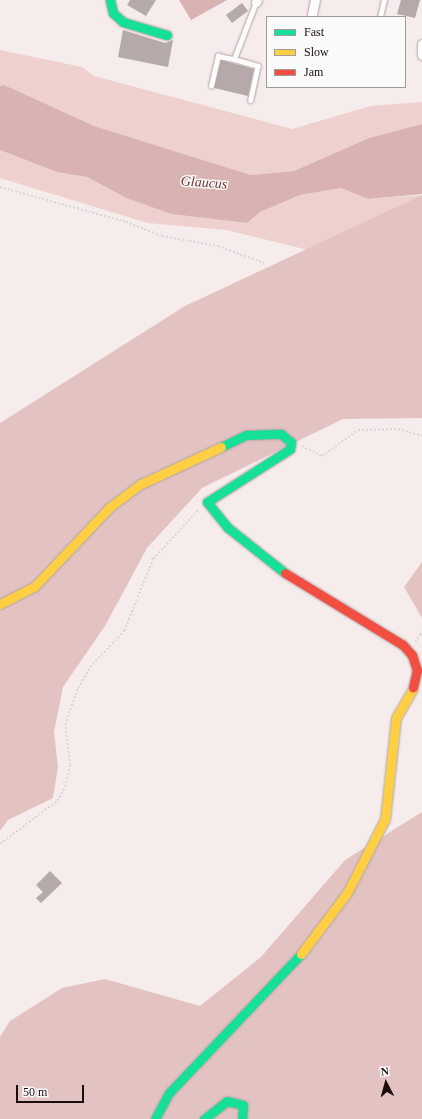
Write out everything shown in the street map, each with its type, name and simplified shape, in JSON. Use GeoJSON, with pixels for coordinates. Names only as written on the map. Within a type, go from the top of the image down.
{"type":"FeatureCollection","features":[{"type":"Feature","properties":{"kind":"street"},"geometry":{"type":"LineString","coordinates":[[110,0],[113,13],[123,22],[167,34]]}},
{"type":"Feature","properties":{"kind":"street"},"geometry":{"type":"LineString","coordinates":[[312,14],[315,0]]}},
{"type":"Feature","properties":{"kind":"street"},"geometry":{"type":"LineString","coordinates":[[422,44],[422,55]]}},
{"type":"Feature","properties":{"kind":"street"},"geometry":{"type":"LineString","coordinates":[[0,604],[34,587],[110,507],[141,484],[246,435],[273,432],[288,438],[290,449],[286,453],[207,502],[227,527],[297,582],[402,645],[412,654],[417,678],[396,718],[385,819],[347,893],[286,973],[169,1093],[155,1119]]}},
{"type":"Feature","properties":{"kind":"street"},"geometry":{"type":"LineString","coordinates":[[204,1119],[227,1102],[243,1105],[242,1119]]}},
{"type":"Feature","properties":{"kind":"lane"},"geometry":{"type":"LineString","coordinates":[[380,16],[384,0]]}},
{"type":"Feature","properties":{"kind":"lane"},"geometry":{"type":"LineString","coordinates":[[234,59],[256,1]]}},
{"type":"Feature","properties":{"kind":"lane"},"geometry":{"type":"LineString","coordinates":[[211,86],[218,56],[258,66],[251,100]]}},
{"type":"Feature","properties":{"kind":"path"},"geometry":{"type":"LineString","coordinates":[[0,187],[126,222],[162,236],[218,246],[264,263]]}},
{"type":"Feature","properties":{"kind":"path"},"geometry":{"type":"LineString","coordinates":[[288,438],[322,456],[358,430],[398,429],[422,436]]}},
{"type":"Feature","properties":{"kind":"path"},"geometry":{"type":"LineString","coordinates":[[0,844],[6,836],[57,801],[65,787],[70,765],[64,725],[78,688],[90,667],[124,631],[153,559],[207,502]]}},
{"type":"Feature","properties":{"kind":"shaded area"},"geometry":{"type":"Polygon","coordinates":[[[0,50],[82,67],[94,76],[292,129],[371,106],[422,102],[422,124],[369,138],[294,171],[251,175],[94,126],[0,86],[0,50]]]}},
{"type":"Feature","properties":{"kind":"shaded area"},"geometry":{"type":"Polygon","coordinates":[[[0,150],[57,172],[87,177],[126,198],[171,214],[247,223],[260,212],[300,195],[341,188],[368,199],[422,195],[308,250],[226,230],[148,223],[0,178],[0,150]]]}},
{"type":"Feature","properties":{"kind":"shaded area"},"geometry":{"type":"Polygon","coordinates":[[[422,195],[422,418],[343,419],[202,488],[147,548],[105,626],[63,687],[54,732],[58,767],[53,798],[8,820],[0,831],[0,423],[185,306],[422,195]]]}},
{"type":"Feature","properties":{"kind":"shaded area"},"geometry":{"type":"Polygon","coordinates":[[[422,562],[422,618],[404,587],[422,562]]]}},
{"type":"Feature","properties":{"kind":"shaded area"},"geometry":{"type":"Polygon","coordinates":[[[422,812],[422,1119],[0,1119],[0,1037],[10,1021],[62,988],[105,979],[200,1006],[261,957],[345,860],[422,812]]]}},
{"type":"Feature","properties":{"kind":"water"},"geometry":{"type":"Polygon","coordinates":[[[179,0],[227,0],[191,20],[179,0]]]}},
{"type":"Feature","properties":{"kind":"water","name":"Glaucus"},"geometry":{"type":"Polygon","coordinates":[[[4,85],[94,126],[251,175],[294,171],[369,138],[422,124],[422,194],[368,199],[341,188],[300,195],[260,212],[247,223],[171,214],[126,198],[87,177],[57,172],[0,150],[0,86],[4,85]]]}},
{"type":"Feature","properties":{"kind":"building"},"geometry":{"type":"Polygon","coordinates":[[[130,0],[156,0],[146,16],[127,5],[130,0]]]}},
{"type":"Feature","properties":{"kind":"building"},"geometry":{"type":"Polygon","coordinates":[[[401,0],[420,0],[415,18],[397,14],[401,0]]]}},
{"type":"Feature","properties":{"kind":"building"},"geometry":{"type":"Polygon","coordinates":[[[242,3],[248,11],[232,23],[226,15],[242,3]]]}},
{"type":"Feature","properties":{"kind":"building"},"geometry":{"type":"Polygon","coordinates":[[[123,30],[165,43],[173,40],[168,67],[118,57],[123,30]]]}},
{"type":"Feature","properties":{"kind":"building"},"geometry":{"type":"Polygon","coordinates":[[[221,60],[254,69],[248,96],[214,88],[221,60]]]}},
{"type":"Feature","properties":{"kind":"building"},"geometry":{"type":"Polygon","coordinates":[[[50,871],[62,883],[41,903],[36,898],[43,892],[36,885],[50,871]]]}},
{"type":"Feature","properties":{"kind":"traffic: fast"},"geometry":{"type":"LineString","coordinates":[[110,0],[113,13],[123,22],[167,35]]}},
{"type":"Feature","properties":{"kind":"traffic: fast"},"geometry":{"type":"LineString","coordinates":[[221,447],[246,435],[281,434],[291,442],[290,449],[207,502],[227,527],[285,573]]}},
{"type":"Feature","properties":{"kind":"traffic: fast"},"geometry":{"type":"LineString","coordinates":[[155,1119],[169,1093],[301,954]]}},
{"type":"Feature","properties":{"kind":"traffic: fast"},"geometry":{"type":"LineString","coordinates":[[204,1119],[227,1101],[243,1105],[242,1119]]}},
{"type":"Feature","properties":{"kind":"traffic: slow"},"geometry":{"type":"LineString","coordinates":[[0,604],[34,587],[110,507],[141,484],[221,447]]}},
{"type":"Feature","properties":{"kind":"traffic: slow"},"geometry":{"type":"LineString","coordinates":[[301,954],[347,893],[385,819],[396,718],[413,688]]}},
{"type":"Feature","properties":{"kind":"traffic: jam"},"geometry":{"type":"LineString","coordinates":[[285,573],[403,645],[412,655],[417,670],[413,688]]}}]}
